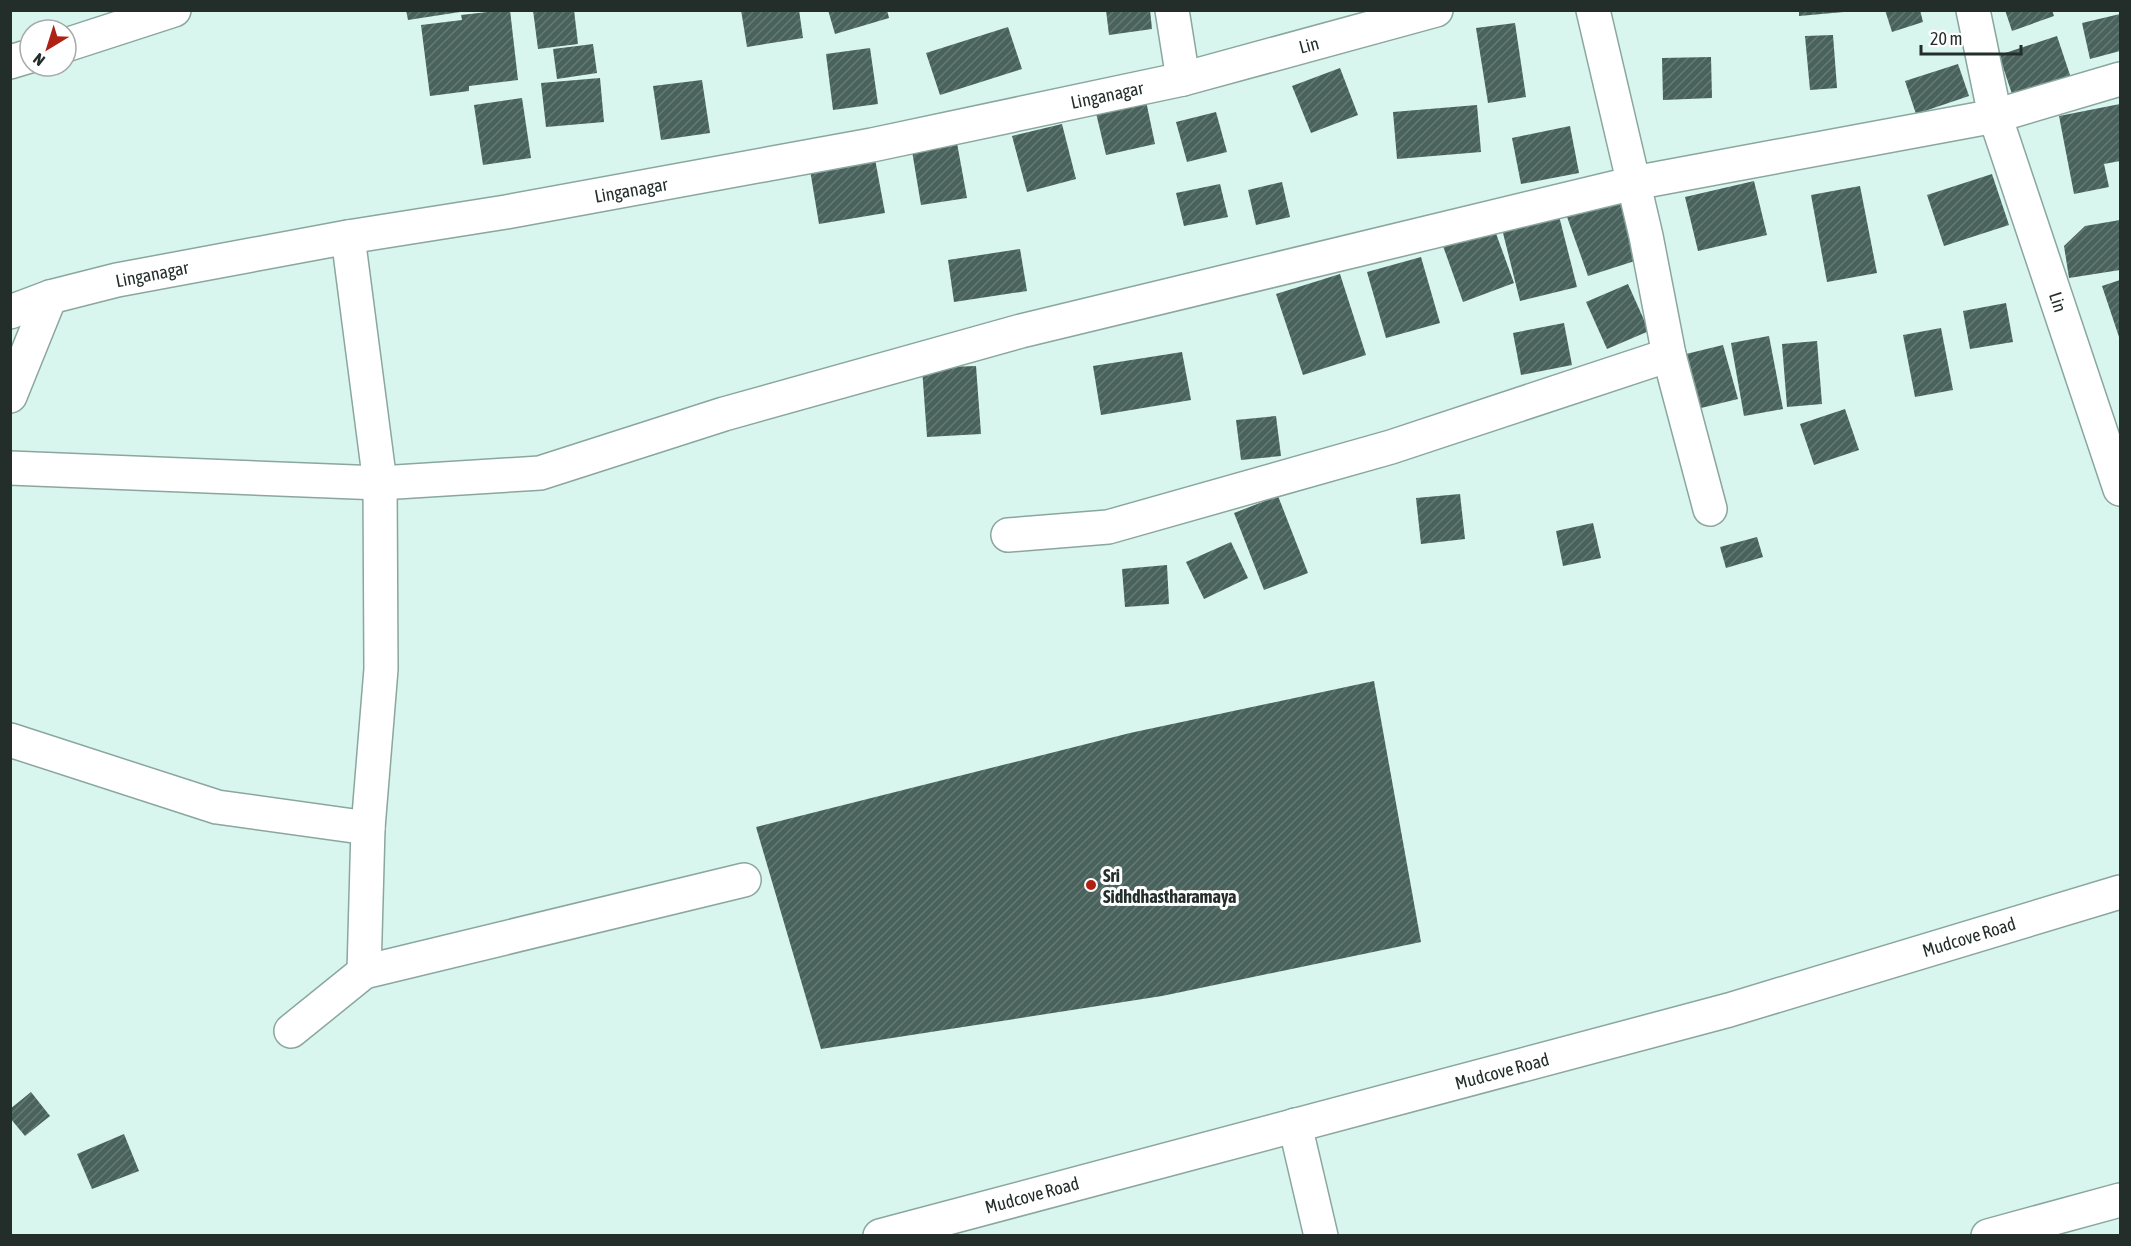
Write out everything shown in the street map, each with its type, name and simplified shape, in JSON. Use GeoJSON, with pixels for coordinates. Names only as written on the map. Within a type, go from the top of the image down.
{"type":"FeatureCollection","features":[{"type":"Feature","properties":{"kind":"street"},"geometry":{"type":"LineString","coordinates":[[78,41],[174,10]]}},
{"type":"Feature","properties":{"kind":"street"},"geometry":{"type":"LineString","coordinates":[[1172,10],[1183,80]]}},
{"type":"Feature","properties":{"kind":"street","name":"Lin"},"geometry":{"type":"LineString","coordinates":[[1183,80],[1436,10]]}},
{"type":"Feature","properties":{"kind":"street"},"geometry":{"type":"LineString","coordinates":[[1593,10],[1646,236],[1669,355],[1710,509]]}},
{"type":"Feature","properties":{"kind":"street","name":"Lin"},"geometry":{"type":"LineString","coordinates":[[1973,10],[1995,116],[2121,489]]}},
{"type":"Feature","properties":{"kind":"street"},"geometry":{"type":"LineString","coordinates":[[10,468],[380,483],[540,473],[724,414],[1021,331],[1634,183],[1995,116],[2121,79]]}},
{"type":"Feature","properties":{"kind":"street","name":"Linganagar"},"geometry":{"type":"LineString","coordinates":[[10,312],[50,297],[117,280],[348,237],[506,213],[872,145],[1183,80]]}},
{"type":"Feature","properties":{"kind":"street"},"geometry":{"type":"LineString","coordinates":[[348,237],[380,483],[381,669],[368,828],[364,972]]}},
{"type":"Feature","properties":{"kind":"street"},"geometry":{"type":"LineString","coordinates":[[10,396],[50,297]]}},
{"type":"Feature","properties":{"kind":"street"},"geometry":{"type":"LineString","coordinates":[[1008,535],[1108,527],[1391,447],[1669,355]]}},
{"type":"Feature","properties":{"kind":"street"},"geometry":{"type":"LineString","coordinates":[[10,740],[217,807],[368,828]]}},
{"type":"Feature","properties":{"kind":"street"},"geometry":{"type":"LineString","coordinates":[[291,1030],[364,972],[744,880]]}},
{"type":"Feature","properties":{"kind":"street","name":"Mudcove Road"},"geometry":{"type":"LineString","coordinates":[[880,1236],[1729,1010],[2121,892]]}},
{"type":"Feature","properties":{"kind":"street"},"geometry":{"type":"LineString","coordinates":[[1295,1125],[1321,1236]]}},
{"type":"Feature","properties":{"kind":"street"},"geometry":{"type":"LineString","coordinates":[[1988,1236],[2121,1200]]}},
{"type":"Feature","properties":{"kind":"building"},"geometry":{"type":"Polygon","coordinates":[[[406,10],[460,10],[460,12],[408,20],[406,10]]]}},
{"type":"Feature","properties":{"kind":"building"},"geometry":{"type":"Polygon","coordinates":[[[510,10],[518,80],[469,86],[469,91],[430,96],[421,25],[462,20],[461,15],[510,10]]]}},
{"type":"Feature","properties":{"kind":"building"},"geometry":{"type":"Polygon","coordinates":[[[533,10],[574,10],[578,44],[538,49],[533,10]]]}},
{"type":"Feature","properties":{"kind":"building"},"geometry":{"type":"Polygon","coordinates":[[[741,10],[799,10],[803,38],[747,47],[741,10]]]}},
{"type":"Feature","properties":{"kind":"building"},"geometry":{"type":"Polygon","coordinates":[[[828,10],[887,10],[889,18],[835,34],[828,10]]]}},
{"type":"Feature","properties":{"kind":"building"},"geometry":{"type":"Polygon","coordinates":[[[1106,10],[1150,10],[1152,29],[1109,35],[1106,10]]]}},
{"type":"Feature","properties":{"kind":"building"},"geometry":{"type":"Polygon","coordinates":[[[1799,10],[1844,10],[1844,12],[1799,16],[1799,10]]]}},
{"type":"Feature","properties":{"kind":"building"},"geometry":{"type":"Polygon","coordinates":[[[1885,10],[1920,10],[1923,22],[1892,32],[1885,10]]]}},
{"type":"Feature","properties":{"kind":"building"},"geometry":{"type":"Polygon","coordinates":[[[2005,10],[2052,10],[2054,16],[2012,31],[2005,10]]]}},
{"type":"Feature","properties":{"kind":"building"},"geometry":{"type":"Polygon","coordinates":[[[2120,14],[2120,51],[2090,59],[2082,23],[2120,14]]]}},
{"type":"Feature","properties":{"kind":"building"},"geometry":{"type":"Polygon","coordinates":[[[1515,23],[1526,97],[1488,103],[1476,28],[1515,23]]]}},
{"type":"Feature","properties":{"kind":"building"},"geometry":{"type":"Polygon","coordinates":[[[1008,27],[1022,69],[940,95],[926,53],[1008,27]]]}},
{"type":"Feature","properties":{"kind":"building"},"geometry":{"type":"Polygon","coordinates":[[[1833,35],[1837,88],[1810,90],[1805,36],[1833,35]]]}},
{"type":"Feature","properties":{"kind":"building"},"geometry":{"type":"Polygon","coordinates":[[[2057,36],[2071,78],[2013,97],[1999,55],[2057,36]]]}},
{"type":"Feature","properties":{"kind":"building"},"geometry":{"type":"Polygon","coordinates":[[[593,44],[597,73],[557,79],[553,49],[593,44]]]}},
{"type":"Feature","properties":{"kind":"building"},"geometry":{"type":"Polygon","coordinates":[[[870,48],[878,104],[833,110],[826,54],[870,48]]]}},
{"type":"Feature","properties":{"kind":"building"},"geometry":{"type":"Polygon","coordinates":[[[1711,57],[1712,98],[1663,100],[1662,58],[1711,57]]]}},
{"type":"Feature","properties":{"kind":"building"},"geometry":{"type":"Polygon","coordinates":[[[1958,64],[1969,96],[1916,114],[1905,81],[1958,64]]]}},
{"type":"Feature","properties":{"kind":"building"},"geometry":{"type":"Polygon","coordinates":[[[1340,68],[1358,115],[1311,133],[1292,86],[1340,68]]]}},
{"type":"Feature","properties":{"kind":"building"},"geometry":{"type":"Polygon","coordinates":[[[600,78],[604,122],[546,127],[541,83],[600,78]]]}},
{"type":"Feature","properties":{"kind":"building"},"geometry":{"type":"Polygon","coordinates":[[[702,80],[710,133],[661,140],[653,86],[702,80]]]}},
{"type":"Feature","properties":{"kind":"building"},"geometry":{"type":"Polygon","coordinates":[[[522,98],[531,158],[483,165],[474,105],[522,98]]]}},
{"type":"Feature","properties":{"kind":"building"},"geometry":{"type":"Polygon","coordinates":[[[1146,101],[1155,144],[1106,155],[1096,113],[1146,101]]]}},
{"type":"Feature","properties":{"kind":"building"},"geometry":{"type":"Polygon","coordinates":[[[2120,104],[2120,161],[2104,164],[2109,187],[2074,194],[2059,116],[2120,104]]]}},
{"type":"Feature","properties":{"kind":"building"},"geometry":{"type":"Polygon","coordinates":[[[1477,105],[1481,152],[1397,159],[1393,112],[1477,105]]]}},
{"type":"Feature","properties":{"kind":"building"},"geometry":{"type":"Polygon","coordinates":[[[1216,112],[1227,152],[1187,162],[1176,122],[1216,112]]]}},
{"type":"Feature","properties":{"kind":"building"},"geometry":{"type":"Polygon","coordinates":[[[1062,124],[1076,179],[1027,192],[1012,136],[1062,124]]]}},
{"type":"Feature","properties":{"kind":"building"},"geometry":{"type":"Polygon","coordinates":[[[1570,126],[1579,173],[1521,184],[1512,138],[1570,126]]]}},
{"type":"Feature","properties":{"kind":"building"},"geometry":{"type":"Polygon","coordinates":[[[957,143],[967,198],[921,205],[912,151],[957,143]]]}},
{"type":"Feature","properties":{"kind":"building"},"geometry":{"type":"Polygon","coordinates":[[[875,159],[885,213],[819,224],[810,170],[875,159]]]}},
{"type":"Feature","properties":{"kind":"building"},"geometry":{"type":"Polygon","coordinates":[[[1992,174],[2009,225],[1944,246],[1927,195],[1992,174]]]}},
{"type":"Feature","properties":{"kind":"building"},"geometry":{"type":"Polygon","coordinates":[[[1754,181],[1767,235],[1698,251],[1685,197],[1754,181]]]}},
{"type":"Feature","properties":{"kind":"building"},"geometry":{"type":"Polygon","coordinates":[[[1282,182],[1290,217],[1256,225],[1248,190],[1282,182]]]}},
{"type":"Feature","properties":{"kind":"building"},"geometry":{"type":"Polygon","coordinates":[[[1220,184],[1228,217],[1184,226],[1176,193],[1220,184]]]}},
{"type":"Feature","properties":{"kind":"building"},"geometry":{"type":"Polygon","coordinates":[[[1860,186],[1877,273],[1827,282],[1811,195],[1860,186]]]}},
{"type":"Feature","properties":{"kind":"building"},"geometry":{"type":"Polygon","coordinates":[[[1620,196],[1641,259],[1588,276],[1566,214],[1620,196]]]}},
{"type":"Feature","properties":{"kind":"building"},"geometry":{"type":"Polygon","coordinates":[[[1558,212],[1577,287],[1520,301],[1501,225],[1558,212]]]}},
{"type":"Feature","properties":{"kind":"building"},"geometry":{"type":"Polygon","coordinates":[[[2120,220],[2120,270],[2069,278],[2064,246],[2085,226],[2120,220]]]}},
{"type":"Feature","properties":{"kind":"building"},"geometry":{"type":"Polygon","coordinates":[[[1494,228],[1514,283],[1463,302],[1443,246],[1494,228]]]}},
{"type":"Feature","properties":{"kind":"building"},"geometry":{"type":"Polygon","coordinates":[[[1020,249],[1027,291],[954,302],[948,260],[1020,249]]]}},
{"type":"Feature","properties":{"kind":"building"},"geometry":{"type":"Polygon","coordinates":[[[1421,257],[1440,323],[1386,338],[1367,272],[1421,257]]]}},
{"type":"Feature","properties":{"kind":"building"},"geometry":{"type":"Polygon","coordinates":[[[1340,274],[1366,355],[1303,375],[1276,294],[1340,274]]]}},
{"type":"Feature","properties":{"kind":"building"},"geometry":{"type":"Polygon","coordinates":[[[2120,280],[2120,340],[2102,286],[2120,280]]]}},
{"type":"Feature","properties":{"kind":"building"},"geometry":{"type":"Polygon","coordinates":[[[1628,284],[1649,331],[1607,349],[1586,302],[1628,284]]]}},
{"type":"Feature","properties":{"kind":"building"},"geometry":{"type":"Polygon","coordinates":[[[2006,303],[2013,342],[1970,349],[1963,311],[2006,303]]]}},
{"type":"Feature","properties":{"kind":"building"},"geometry":{"type":"Polygon","coordinates":[[[1564,323],[1572,365],[1521,375],[1513,333],[1564,323]]]}},
{"type":"Feature","properties":{"kind":"building"},"geometry":{"type":"Polygon","coordinates":[[[1941,328],[1953,390],[1915,397],[1903,335],[1941,328]]]}},
{"type":"Feature","properties":{"kind":"building"},"geometry":{"type":"Polygon","coordinates":[[[1769,336],[1783,409],[1744,416],[1731,343],[1769,336]]]}},
{"type":"Feature","properties":{"kind":"building"},"geometry":{"type":"Polygon","coordinates":[[[1817,341],[1822,404],[1787,407],[1782,344],[1817,341]]]}},
{"type":"Feature","properties":{"kind":"building"},"geometry":{"type":"Polygon","coordinates":[[[1723,345],[1738,399],[1701,408],[1686,354],[1723,345]]]}},
{"type":"Feature","properties":{"kind":"building"},"geometry":{"type":"Polygon","coordinates":[[[1182,352],[1191,400],[1101,415],[1093,366],[1182,352]]]}},
{"type":"Feature","properties":{"kind":"building"},"geometry":{"type":"Polygon","coordinates":[[[976,366],[981,434],[927,437],[922,368],[976,366]]]}},
{"type":"Feature","properties":{"kind":"building"},"geometry":{"type":"Polygon","coordinates":[[[1845,409],[1859,450],[1814,465],[1800,424],[1845,409]]]}},
{"type":"Feature","properties":{"kind":"building"},"geometry":{"type":"Polygon","coordinates":[[[1276,416],[1281,456],[1241,460],[1236,420],[1276,416]]]}},
{"type":"Feature","properties":{"kind":"building"},"geometry":{"type":"Polygon","coordinates":[[[1460,494],[1465,539],[1421,544],[1416,498],[1460,494]]]}},
{"type":"Feature","properties":{"kind":"building"},"geometry":{"type":"Polygon","coordinates":[[[1278,496],[1308,573],[1264,590],[1234,513],[1278,496]]]}},
{"type":"Feature","properties":{"kind":"building"},"geometry":{"type":"Polygon","coordinates":[[[1593,523],[1601,558],[1563,566],[1556,531],[1593,523]]]}},
{"type":"Feature","properties":{"kind":"building"},"geometry":{"type":"Polygon","coordinates":[[[1757,537],[1763,557],[1726,568],[1720,547],[1757,537]]]}},
{"type":"Feature","properties":{"kind":"building"},"geometry":{"type":"Polygon","coordinates":[[[1231,542],[1248,578],[1204,599],[1186,562],[1231,542]]]}},
{"type":"Feature","properties":{"kind":"building"},"geometry":{"type":"Polygon","coordinates":[[[1167,565],[1169,604],[1125,607],[1122,569],[1167,565]]]}},
{"type":"Feature","properties":{"kind":"building","name":"Sri Sidhdhastharamaya"},"geometry":{"type":"Polygon","coordinates":[[[1374,681],[1421,942],[1162,996],[821,1049],[756,827],[1130,733],[1374,681]]]}},
{"type":"Feature","properties":{"kind":"building"},"geometry":{"type":"Polygon","coordinates":[[[31,1092],[50,1116],[25,1136],[10,1118],[10,1109],[31,1092]]]}},
{"type":"Feature","properties":{"kind":"building"},"geometry":{"type":"Polygon","coordinates":[[[124,1134],[139,1171],[92,1189],[77,1154],[124,1134]]]}},
{"type":"Feature","properties":{"kind":"place","name":"Sri Sidhdhastharamaya"},"geometry":{"type":"Point","coordinates":[1091,885]}}]}
